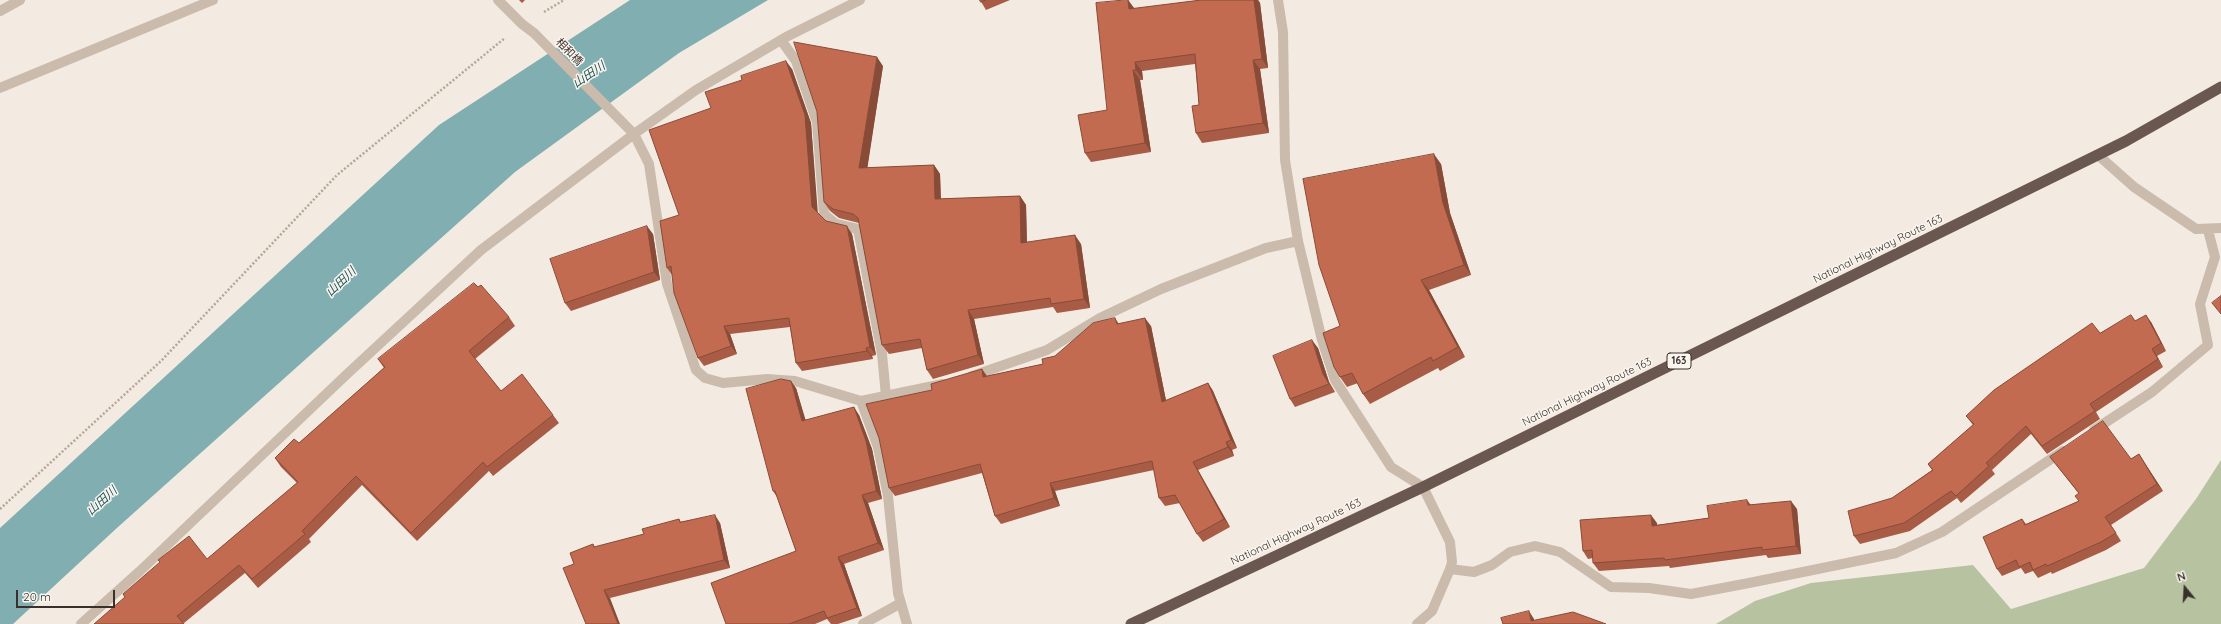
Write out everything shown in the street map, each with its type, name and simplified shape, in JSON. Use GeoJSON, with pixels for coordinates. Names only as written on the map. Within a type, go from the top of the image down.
{"type":"FeatureCollection","features":[{"type":"Feature","properties":{"kind":"highway","name":"National Highway Route 163"},"geometry":{"type":"LineString","coordinates":[[1131,624],[1423,487],[2098,155],[2126,141],[2221,87]]}},
{"type":"Feature","properties":{"kind":"street"},"geometry":{"type":"LineString","coordinates":[[0,11],[20,0]]}},
{"type":"Feature","properties":{"kind":"street"},"geometry":{"type":"LineString","coordinates":[[0,88],[213,0]]}},
{"type":"Feature","properties":{"kind":"street","name":"相和橋"},"geometry":{"type":"LineString","coordinates":[[498,0],[522,24],[534,33],[634,134]]}},
{"type":"Feature","properties":{"kind":"street"},"geometry":{"type":"LineString","coordinates":[[81,624],[140,572],[345,376],[481,250],[634,134],[696,90],[780,40],[860,0]]}},
{"type":"Feature","properties":{"kind":"street"},"geometry":{"type":"LineString","coordinates":[[1278,0],[1283,32],[1285,160],[1298,241],[1322,340],[1335,380],[1391,467],[1423,487],[1450,542],[1452,562],[1450,569],[1432,611],[1417,624]]}},
{"type":"Feature","properties":{"kind":"street"},"geometry":{"type":"LineString","coordinates":[[780,40],[796,61],[817,122],[824,214],[836,224],[858,229],[882,354],[886,396]]}},
{"type":"Feature","properties":{"kind":"street"},"geometry":{"type":"LineString","coordinates":[[634,134],[649,164],[667,284],[696,370],[705,378],[723,383],[767,379],[795,381],[861,401],[956,381],[1047,350],[1100,318],[1161,289],[1266,248],[1298,241]]}},
{"type":"Feature","properties":{"kind":"street"},"geometry":{"type":"LineString","coordinates":[[2098,155],[2134,187],[2196,229],[2208,230],[2221,228]]}},
{"type":"Feature","properties":{"kind":"street"},"geometry":{"type":"LineString","coordinates":[[2087,435],[2152,392],[2208,345],[2200,304],[2215,257],[2208,230]]}},
{"type":"Feature","properties":{"kind":"street"},"geometry":{"type":"LineString","coordinates":[[861,401],[878,447],[888,496],[898,593],[907,624]]}},
{"type":"Feature","properties":{"kind":"street"},"geometry":{"type":"LineString","coordinates":[[1450,569],[1474,572],[1492,565],[1510,552],[1535,546],[1560,552],[1611,587],[1649,588],[1691,594],[1757,581],[1896,553],[1942,532],[2074,444]]}},
{"type":"Feature","properties":{"kind":"street"},"geometry":{"type":"LineString","coordinates":[[863,624],[901,603]]}},
{"type":"Feature","properties":{"kind":"path"},"geometry":{"type":"LineString","coordinates":[[0,509],[161,361],[336,175],[522,24],[564,0]]}},
{"type":"Feature","properties":{"kind":"green space"},"geometry":{"type":"Polygon","coordinates":[[[2221,460],[2221,624],[1716,624],[1755,601],[1811,583],[1973,565],[2011,609],[2144,568],[2196,499],[2221,460]]]}},
{"type":"Feature","properties":{"kind":"water","name":"山田川"},"geometry":{"type":"Polygon","coordinates":[[[630,0],[768,0],[679,53],[515,172],[118,527],[13,624],[0,624],[0,528],[439,125],[630,0]]]}},
{"type":"Feature","properties":{"kind":"building"},"geometry":{"type":"Polygon","coordinates":[[[1128,0],[1129,9],[1201,0],[1254,0],[1262,59],[1253,60],[1263,123],[1196,133],[1192,106],[1199,105],[1195,54],[1135,62],[1136,70],[1133,70],[1145,143],[1085,153],[1078,115],[1107,110],[1096,3],[1128,0]]]}},
{"type":"Feature","properties":{"kind":"building"},"geometry":{"type":"Polygon","coordinates":[[[794,42],[877,57],[859,168],[934,165],[935,199],[1020,196],[1021,243],[1075,235],[1084,299],[1051,304],[1050,298],[968,310],[978,355],[927,370],[920,339],[882,345],[858,218],[853,214],[833,209],[824,202],[817,112],[794,42]]]}},
{"type":"Feature","properties":{"kind":"building"},"geometry":{"type":"Polygon","coordinates":[[[786,61],[805,115],[812,207],[826,221],[847,226],[870,347],[866,348],[867,351],[796,363],[789,318],[724,326],[731,346],[698,358],[674,293],[671,266],[667,268],[660,221],[679,215],[649,130],[711,108],[705,92],[742,80],[741,76],[786,61]]]}},
{"type":"Feature","properties":{"kind":"building"},"geometry":{"type":"Polygon","coordinates":[[[1434,154],[1443,203],[1464,265],[1421,280],[1458,347],[1433,361],[1431,357],[1363,394],[1352,373],[1340,377],[1334,367],[1323,333],[1340,326],[1319,265],[1303,179],[1434,154]]]}},
{"type":"Feature","properties":{"kind":"building"},"geometry":{"type":"Polygon","coordinates":[[[647,226],[654,272],[565,303],[550,259],[647,226]]]}},
{"type":"Feature","properties":{"kind":"building"},"geometry":{"type":"Polygon","coordinates":[[[474,283],[478,287],[481,285],[509,317],[469,351],[501,391],[522,374],[553,415],[487,467],[483,462],[411,533],[356,476],[302,531],[305,534],[252,579],[239,565],[177,616],[184,624],[94,624],[125,597],[123,594],[160,562],[158,560],[189,536],[207,559],[298,482],[275,458],[294,439],[299,443],[385,367],[378,359],[474,283]]]}},
{"type":"Feature","properties":{"kind":"building"},"geometry":{"type":"Polygon","coordinates":[[[2221,296],[2221,314],[2212,303],[2221,296]]]}},
{"type":"Feature","properties":{"kind":"building"},"geometry":{"type":"Polygon","coordinates":[[[2131,315],[2135,321],[2146,315],[2161,343],[2152,349],[2158,359],[2090,404],[2095,411],[2042,446],[2026,426],[1986,463],[1989,466],[1956,496],[1951,491],[1904,523],[1854,536],[1848,511],[1892,498],[1933,470],[1928,464],[1974,424],[1966,416],[1994,390],[2092,323],[2100,333],[2131,315]]]}},
{"type":"Feature","properties":{"kind":"building"},"geometry":{"type":"Polygon","coordinates":[[[1115,318],[1117,324],[1145,318],[1162,402],[1208,383],[1231,440],[1226,442],[1228,447],[1193,462],[1224,519],[1197,534],[1175,495],[1159,498],[1152,461],[1050,483],[1054,498],[995,516],[980,464],[889,488],[879,438],[866,404],[932,390],[931,384],[982,369],[983,377],[1043,364],[1042,359],[1055,356],[1093,323],[1115,318]]]}},
{"type":"Feature","properties":{"kind":"building"},"geometry":{"type":"Polygon","coordinates":[[[1312,340],[1323,374],[1329,384],[1290,399],[1273,356],[1312,340]]]}},
{"type":"Feature","properties":{"kind":"building"},"geometry":{"type":"Polygon","coordinates":[[[781,379],[791,381],[802,421],[854,407],[866,441],[876,489],[876,491],[862,495],[878,543],[838,557],[857,608],[827,618],[824,611],[789,624],[726,624],[711,583],[796,551],[775,491],[773,491],[746,389],[781,379]]]}},
{"type":"Feature","properties":{"kind":"building"},"geometry":{"type":"Polygon","coordinates":[[[2103,421],[2131,459],[2139,454],[2157,484],[2105,517],[2116,533],[2101,542],[2047,566],[2046,564],[2033,570],[2030,562],[2019,567],[2016,560],[1997,569],[1983,537],[2022,519],[2025,525],[2079,501],[2075,496],[2079,493],[2050,457],[2103,421]]]}},
{"type":"Feature","properties":{"kind":"building"},"geometry":{"type":"Polygon","coordinates":[[[1747,500],[1748,505],[1791,501],[1796,546],[1762,550],[1762,547],[1665,560],[1664,558],[1593,563],[1592,550],[1583,551],[1580,520],[1651,515],[1652,526],[1709,518],[1707,506],[1747,500]]]}},
{"type":"Feature","properties":{"kind":"building"},"geometry":{"type":"Polygon","coordinates":[[[715,515],[724,560],[604,590],[618,624],[586,624],[563,568],[574,564],[570,553],[593,544],[594,547],[644,534],[642,529],[679,519],[680,522],[715,515]]]}},
{"type":"Feature","properties":{"kind":"building"},"geometry":{"type":"Polygon","coordinates":[[[1529,611],[1531,621],[1573,612],[1606,624],[1503,624],[1501,618],[1529,611]]]}}]}
